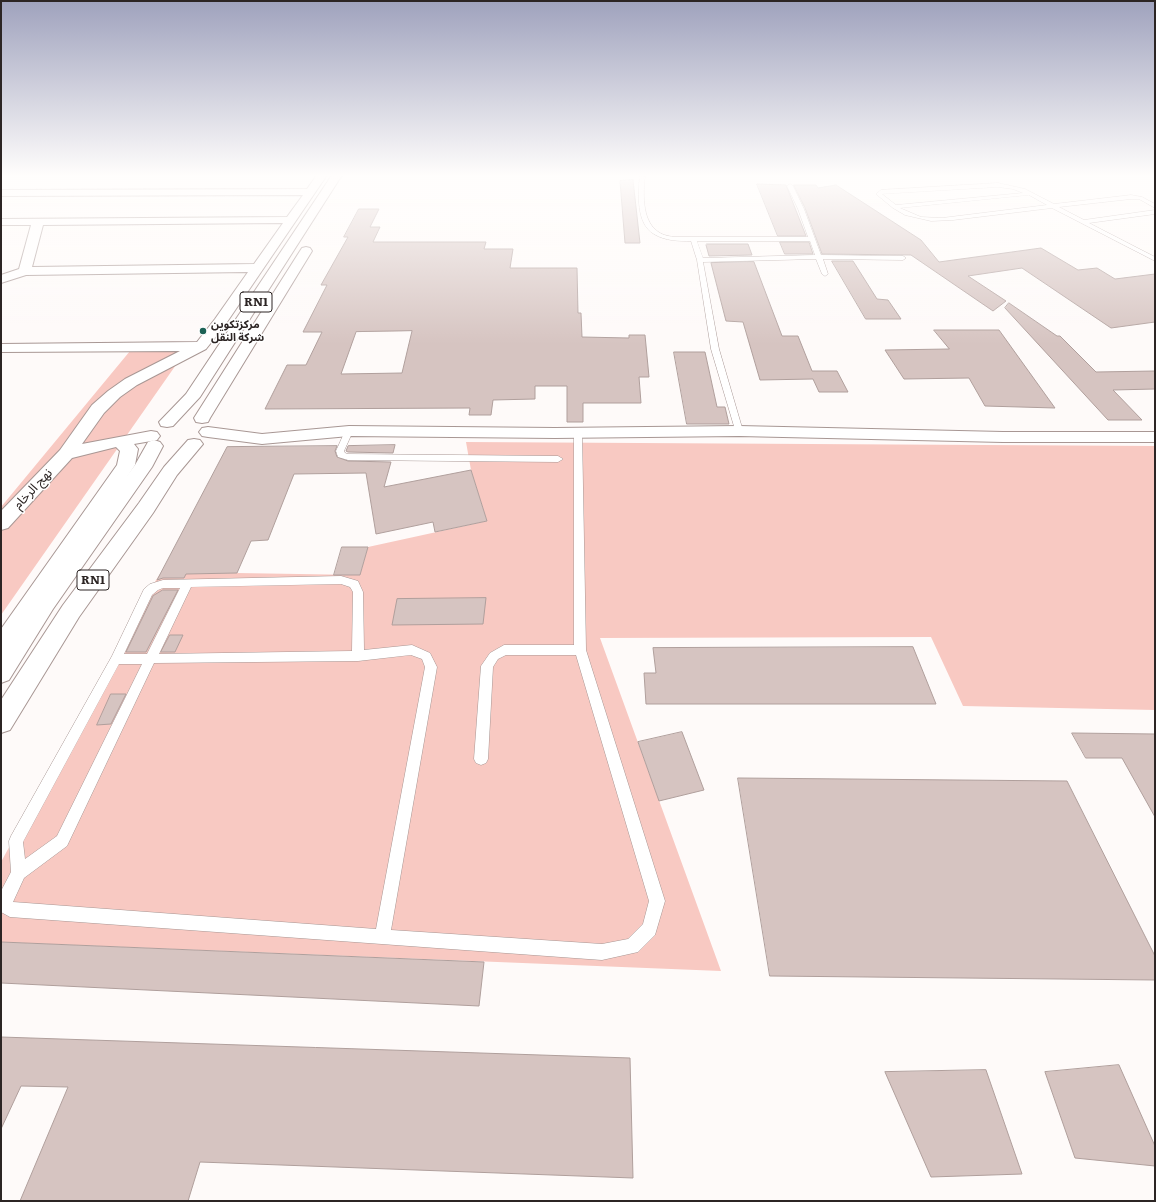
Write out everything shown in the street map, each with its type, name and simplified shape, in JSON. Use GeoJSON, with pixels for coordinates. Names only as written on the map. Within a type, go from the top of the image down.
{"type":"FeatureCollection","features":[{"type":"Feature","properties":{"kind":"street"},"geometry":{"type":"LineString","coordinates":[[25,270],[36,231]]}},
{"type":"Feature","properties":{"kind":"street"},"geometry":{"type":"LineString","coordinates":[[1,348],[201,346],[284,231]]}},
{"type":"Feature","properties":{"kind":"street","name":"RN1"},"geometry":{"type":"LineString","coordinates":[[1,673],[45,603],[143,467],[158,427],[166,422],[192,397],[301,231]]}},
{"type":"Feature","properties":{"kind":"street","name":"RN1"},"geometry":{"type":"LineString","coordinates":[[1,722],[71,612],[146,508],[170,471],[201,432],[312,240]]}},
{"type":"Feature","properties":{"kind":"street"},"geometry":{"type":"LineString","coordinates":[[1,279],[25,270],[258,268]]}},
{"type":"Feature","properties":{"kind":"street","name":"نهج الرخام"},"geometry":{"type":"LineString","coordinates":[[1,524],[66,454],[98,409],[114,394],[131,382],[201,346]]}},
{"type":"Feature","properties":{"kind":"street","name":"RN1"},"geometry":{"type":"LineString","coordinates":[[166,422],[186,417],[201,432]]}},
{"type":"Feature","properties":{"kind":"street"},"geometry":{"type":"LineString","coordinates":[[90,422],[116,427],[166,422]]}},
{"type":"Feature","properties":{"kind":"street"},"geometry":{"type":"LineString","coordinates":[[66,454],[120,441],[152,441],[167,450],[185,448],[201,432],[262,439],[348,431],[739,431],[1003,437],[1155,437]]}},
{"type":"Feature","properties":{"kind":"street"},"geometry":{"type":"LineString","coordinates":[[1,648],[126,465],[129,449],[120,441]]}},
{"type":"Feature","properties":{"kind":"lane"},"geometry":{"type":"LineString","coordinates":[[653,231],[660,236],[674,239],[694,240],[729,238],[811,239]]}},
{"type":"Feature","properties":{"kind":"lane"},"geometry":{"type":"LineString","coordinates":[[808,231],[825,274]]}},
{"type":"Feature","properties":{"kind":"lane"},"geometry":{"type":"LineString","coordinates":[[1100,231],[1155,259]]}},
{"type":"Feature","properties":{"kind":"lane"},"geometry":{"type":"LineString","coordinates":[[694,240],[700,260],[715,349],[739,431]]}},
{"type":"Feature","properties":{"kind":"lane"},"geometry":{"type":"LineString","coordinates":[[700,260],[818,257],[903,258]]}},
{"type":"Feature","properties":{"kind":"lane"},"geometry":{"type":"LineString","coordinates":[[348,431],[340,451],[342,455],[348,457],[558,459]]}},
{"type":"Feature","properties":{"kind":"lane"},"geometry":{"type":"LineString","coordinates":[[187,584],[62,841],[19,873],[6,897],[5,905],[10,909],[602,952],[632,946],[649,930],[657,900],[580,650],[578,432]]}},
{"type":"Feature","properties":{"kind":"lane"},"geometry":{"type":"LineString","coordinates":[[19,873],[16,841],[116,659],[148,592],[154,587],[163,584],[341,580],[354,584],[358,592],[358,656]]}},
{"type":"Feature","properties":{"kind":"lane"},"geometry":{"type":"LineString","coordinates":[[116,659],[358,656],[412,650],[426,656],[431,667],[382,937]]}},
{"type":"Feature","properties":{"kind":"lane"},"geometry":{"type":"LineString","coordinates":[[481,759],[488,666],[494,656],[504,650],[580,650]]}},
{"type":"Feature","properties":{"kind":"shaded area"},"geometry":{"type":"Polygon","coordinates":[[[130,351],[185,352],[1,615],[1,507],[130,351]]]}},
{"type":"Feature","properties":{"kind":"shaded area"},"geometry":{"type":"Polygon","coordinates":[[[466,442],[1155,446],[1155,710],[963,706],[931,637],[600,638],[721,971],[1,942],[1,862],[147,594],[160,574],[237,573],[360,575],[368,547],[487,521],[471,470],[466,442]]]}},
{"type":"Feature","properties":{"kind":"building"},"geometry":{"type":"Polygon","coordinates":[[[347,231],[378,231],[373,242],[486,242],[484,249],[513,249],[510,268],[577,268],[578,313],[581,313],[582,337],[629,338],[629,335],[645,335],[649,377],[639,377],[641,403],[583,403],[583,422],[567,422],[567,386],[535,386],[535,399],[493,400],[491,415],[469,415],[470,408],[265,409],[287,365],[306,365],[322,332],[303,332],[327,285],[321,285],[348,237],[344,237],[347,231]],[[412,331],[356,332],[341,374],[402,373],[412,331]]]}},
{"type":"Feature","properties":{"kind":"building"},"geometry":{"type":"Polygon","coordinates":[[[624,231],[639,231],[640,243],[625,243],[624,231]]]}},
{"type":"Feature","properties":{"kind":"building"},"geometry":{"type":"Polygon","coordinates":[[[776,231],[804,231],[806,236],[778,236],[776,231]]]}},
{"type":"Feature","properties":{"kind":"building"},"geometry":{"type":"Polygon","coordinates":[[[814,231],[907,231],[921,240],[939,262],[1041,248],[1078,270],[1097,268],[1115,279],[1155,274],[1155,322],[1111,328],[1022,268],[968,276],[1006,301],[993,311],[911,255],[822,254],[814,231]]]}},
{"type":"Feature","properties":{"kind":"building"},"geometry":{"type":"Polygon","coordinates":[[[780,242],[809,242],[813,254],[785,254],[780,242]]]}},
{"type":"Feature","properties":{"kind":"building"},"geometry":{"type":"Polygon","coordinates":[[[707,244],[748,244],[752,255],[709,256],[707,244]]]}},
{"type":"Feature","properties":{"kind":"building"},"geometry":{"type":"Polygon","coordinates":[[[832,261],[853,261],[877,299],[888,300],[901,319],[866,319],[832,261]]]}},
{"type":"Feature","properties":{"kind":"building"},"geometry":{"type":"Polygon","coordinates":[[[754,262],[782,336],[798,336],[812,371],[837,371],[848,392],[819,392],[813,379],[760,380],[743,322],[726,321],[711,263],[754,262]]]}},
{"type":"Feature","properties":{"kind":"building"},"geometry":{"type":"Polygon","coordinates":[[[1009,303],[1057,336],[1060,336],[1096,372],[1155,371],[1155,389],[1113,390],[1142,420],[1108,420],[1005,308],[1009,303]]]}},
{"type":"Feature","properties":{"kind":"building"},"geometry":{"type":"Polygon","coordinates":[[[934,330],[999,330],[1055,408],[985,406],[969,378],[904,379],[885,350],[949,349],[934,330]]]}},
{"type":"Feature","properties":{"kind":"building"},"geometry":{"type":"Polygon","coordinates":[[[674,352],[705,352],[717,407],[725,407],[729,424],[687,424],[674,352]]]}},
{"type":"Feature","properties":{"kind":"building"},"geometry":{"type":"Polygon","coordinates":[[[395,445],[393,453],[346,451],[348,446],[395,445]]]}},
{"type":"Feature","properties":{"kind":"building"},"geometry":{"type":"Polygon","coordinates":[[[337,446],[335,451],[337,457],[348,461],[391,462],[384,487],[471,470],[487,521],[435,532],[433,522],[376,534],[366,473],[294,474],[268,540],[251,541],[237,573],[186,574],[184,578],[163,578],[157,580],[227,447],[337,446]]]}},
{"type":"Feature","properties":{"kind":"building"},"geometry":{"type":"Polygon","coordinates":[[[342,547],[368,547],[360,575],[334,575],[342,547]]]}},
{"type":"Feature","properties":{"kind":"building"},"geometry":{"type":"Polygon","coordinates":[[[163,590],[178,590],[146,652],[126,652],[153,596],[163,590]]]}},
{"type":"Feature","properties":{"kind":"building"},"geometry":{"type":"Polygon","coordinates":[[[486,598],[483,624],[392,625],[397,599],[486,598]]]}},
{"type":"Feature","properties":{"kind":"building"},"geometry":{"type":"Polygon","coordinates":[[[170,635],[183,635],[175,652],[161,652],[170,635]]]}},
{"type":"Feature","properties":{"kind":"building"},"geometry":{"type":"Polygon","coordinates":[[[913,647],[936,704],[646,704],[644,673],[656,673],[653,648],[913,647]]]}},
{"type":"Feature","properties":{"kind":"building"},"geometry":{"type":"Polygon","coordinates":[[[111,694],[126,694],[111,724],[97,725],[111,694]]]}},
{"type":"Feature","properties":{"kind":"building"},"geometry":{"type":"Polygon","coordinates":[[[682,732],[704,790],[659,801],[638,742],[682,732]]]}},
{"type":"Feature","properties":{"kind":"building"},"geometry":{"type":"Polygon","coordinates":[[[1072,733],[1155,734],[1155,817],[1122,758],[1086,758],[1072,733]]]}},
{"type":"Feature","properties":{"kind":"building"},"geometry":{"type":"Polygon","coordinates":[[[738,778],[1067,781],[1155,956],[1155,980],[770,976],[738,778]]]}},
{"type":"Feature","properties":{"kind":"building"},"geometry":{"type":"Polygon","coordinates":[[[1,942],[484,962],[479,1006],[1,983],[1,942]]]}},
{"type":"Feature","properties":{"kind":"building"},"geometry":{"type":"Polygon","coordinates":[[[1,1037],[630,1058],[633,1178],[200,1162],[188,1201],[20,1201],[68,1087],[21,1086],[1,1129],[1,1037]]]}},
{"type":"Feature","properties":{"kind":"building"},"geometry":{"type":"Polygon","coordinates":[[[1119,1065],[1155,1146],[1155,1166],[1075,1158],[1045,1072],[1119,1065]]]}},
{"type":"Feature","properties":{"kind":"building"},"geometry":{"type":"Polygon","coordinates":[[[986,1070],[1022,1174],[931,1177],[885,1072],[986,1070]]]}},
{"type":"Feature","properties":{"kind":"place","name":"مركزتكوين شركة النقل"},"geometry":{"type":"Point","coordinates":[203,331]}}]}
